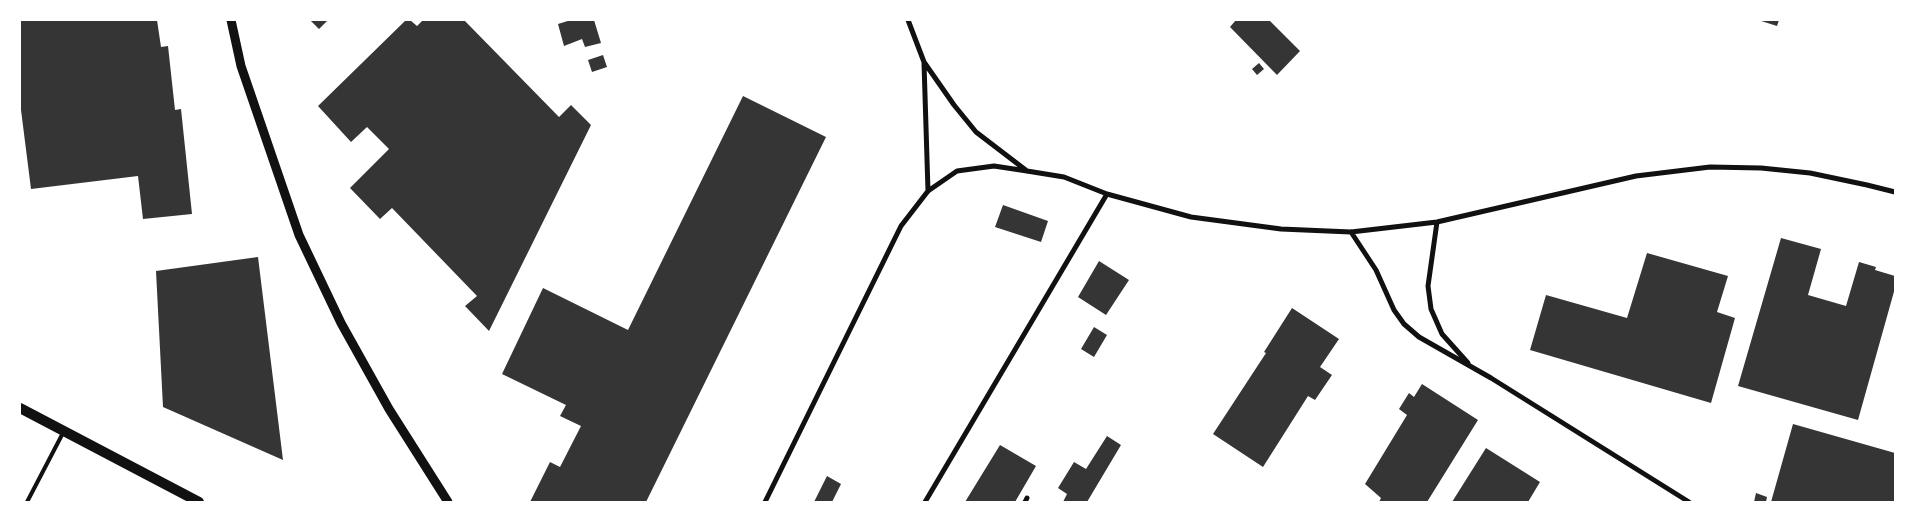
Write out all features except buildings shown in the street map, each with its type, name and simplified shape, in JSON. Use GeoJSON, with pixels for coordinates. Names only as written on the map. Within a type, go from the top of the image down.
{"type":"FeatureCollection","features":[{"type":"Feature","properties":{"kind":"main road"},"geometry":{"type":"LineString","coordinates":[[20,408],[199,502]]}},
{"type":"Feature","properties":{"kind":"street"},"geometry":{"type":"LineString","coordinates":[[231,20],[241,66],[299,235],[341,323],[389,409],[448,502]]}},
{"type":"Feature","properties":{"kind":"street"},"geometry":{"type":"LineString","coordinates":[[908,20],[924,62],[976,132],[1027,171]]}},
{"type":"Feature","properties":{"kind":"street"},"geometry":{"type":"LineString","coordinates":[[924,62],[928,191]]}},
{"type":"Feature","properties":{"kind":"street"},"geometry":{"type":"LineString","coordinates":[[765,502],[901,226],[928,191],[957,171],[994,166],[1027,171],[1064,178],[1107,194],[1192,217],[1281,229],[1351,232],[1437,222],[1636,176],[1710,167],[1761,168],[1810,174],[1895,192]]}},
{"type":"Feature","properties":{"kind":"street"},"geometry":{"type":"LineString","coordinates":[[926,502],[1107,194]]}},
{"type":"Feature","properties":{"kind":"street"},"geometry":{"type":"LineString","coordinates":[[1437,222],[1428,286],[1431,309],[1442,334],[1471,367]]}},
{"type":"Feature","properties":{"kind":"street"},"geometry":{"type":"LineString","coordinates":[[1351,232],[1376,270],[1394,310],[1404,324],[1419,336],[1689,502]]}},
{"type":"Feature","properties":{"kind":"lane"},"geometry":{"type":"LineString","coordinates":[[27,502],[64,431]]}}]}
